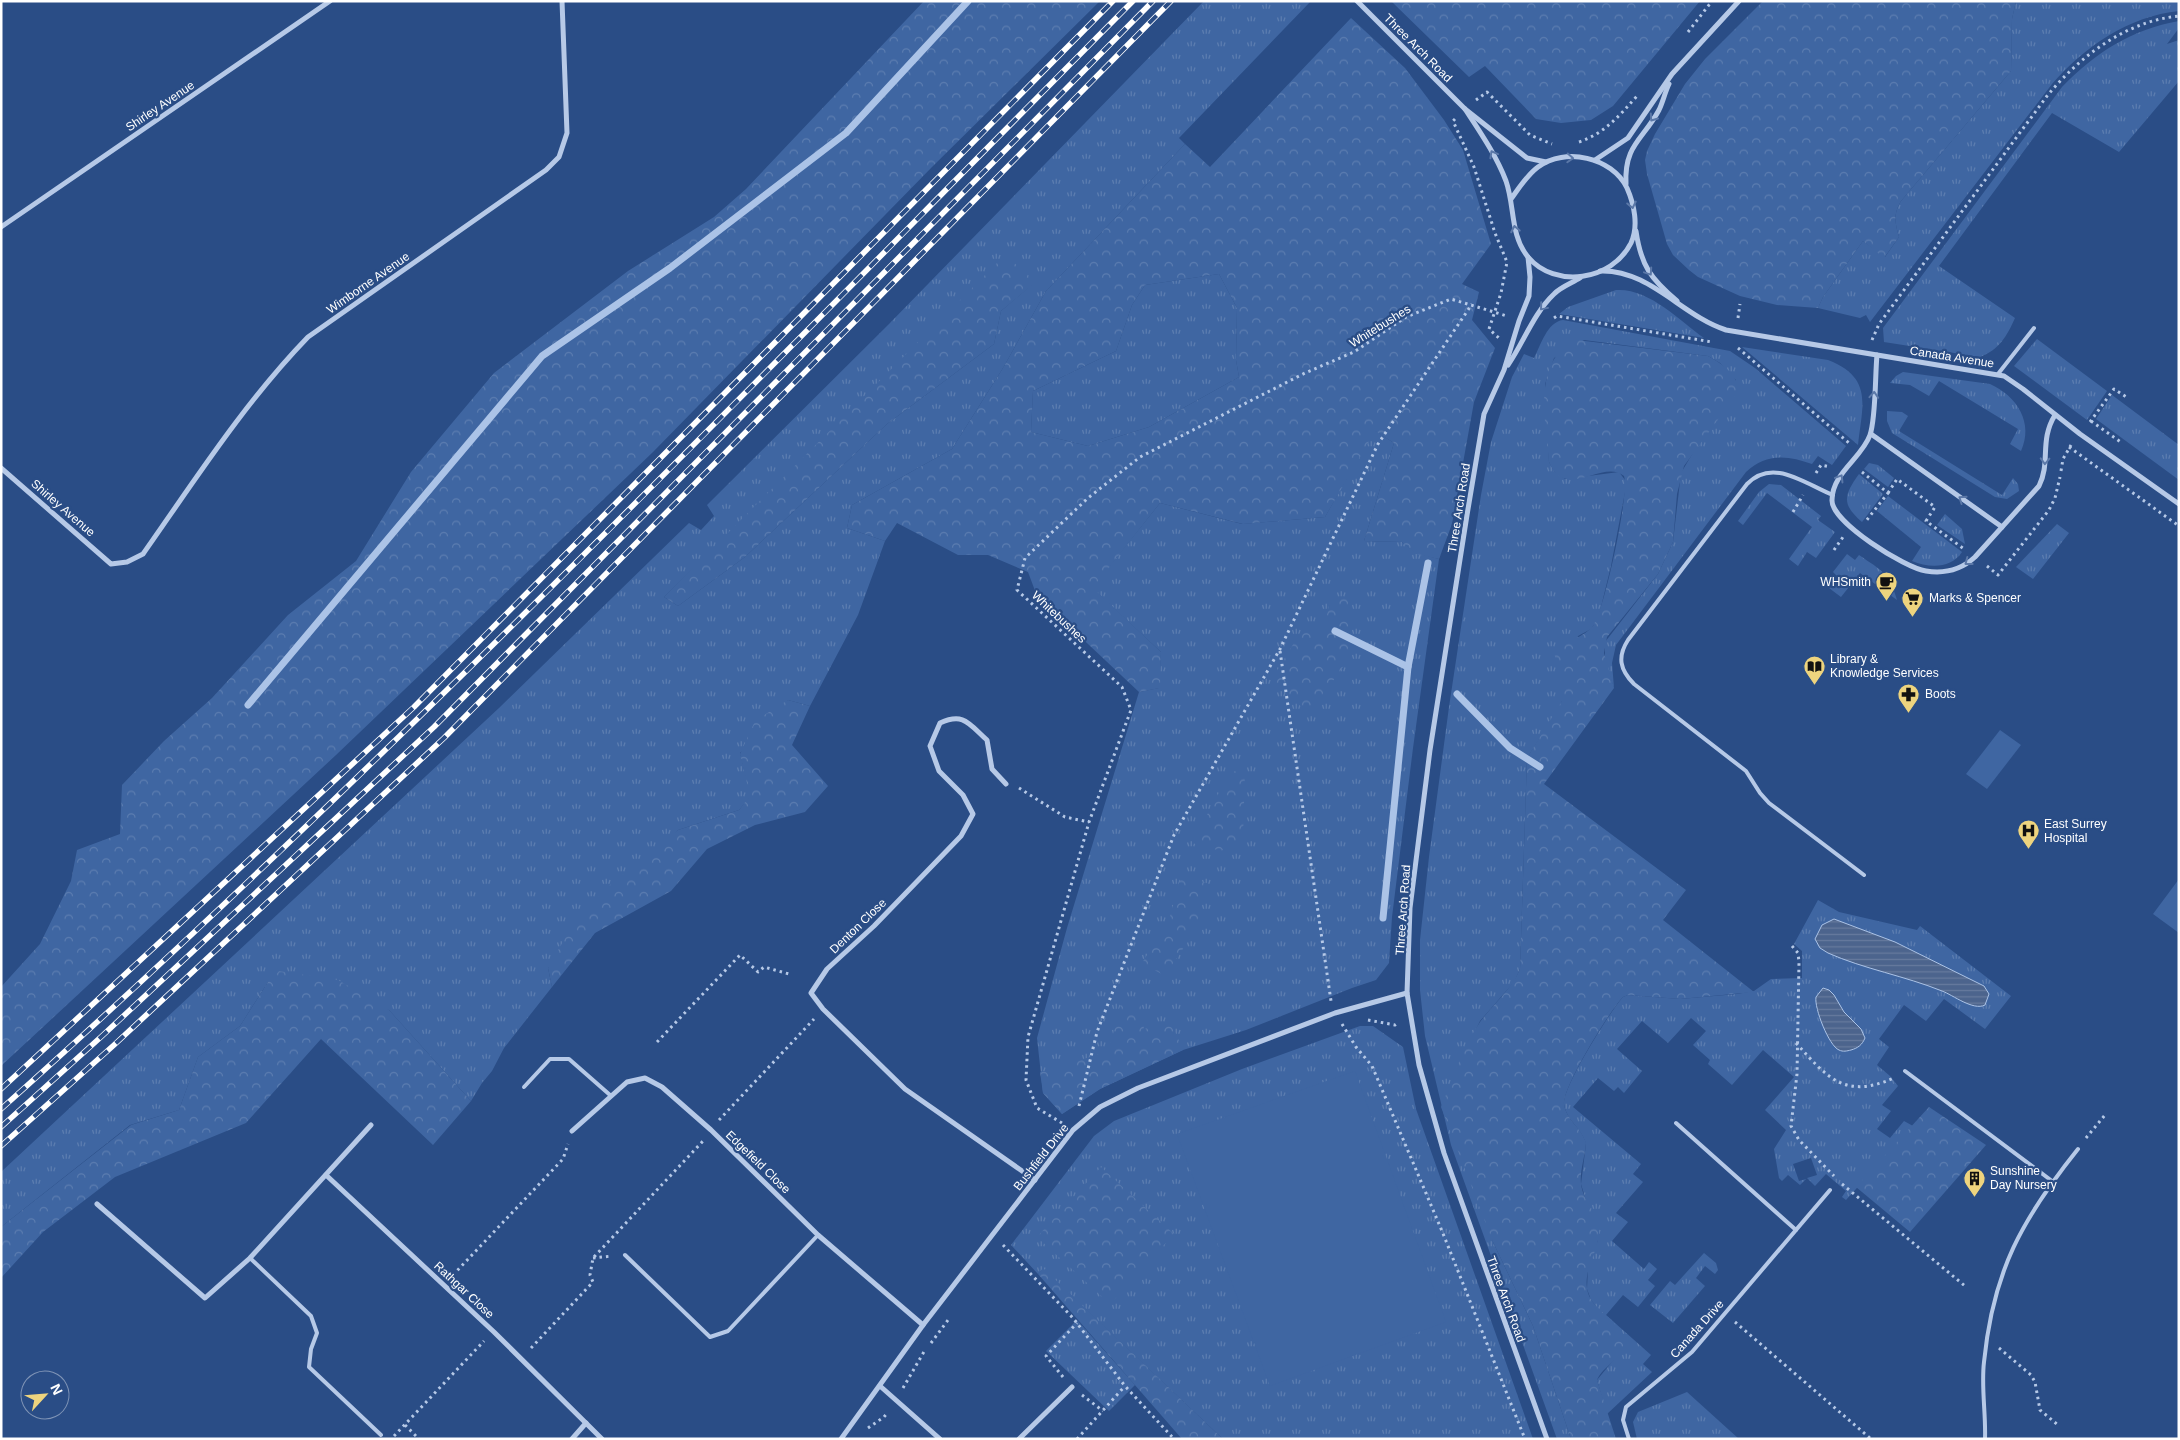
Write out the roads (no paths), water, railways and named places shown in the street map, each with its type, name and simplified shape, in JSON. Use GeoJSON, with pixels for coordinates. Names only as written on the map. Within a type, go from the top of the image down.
{"type":"FeatureCollection","features":[{"type":"Feature","properties":{"kind":"street","name":"Shirley Avenue"},"geometry":{"type":"LineString","coordinates":[[1,227],[330,1]]}},
{"type":"Feature","properties":{"kind":"street","name":"Wimborne Avenue"},"geometry":{"type":"LineString","coordinates":[[111,564],[128,562],[143,554],[220,445],[284,362],[308,337],[546,170],[559,157],[567,133],[562,1]]}},
{"type":"Feature","properties":{"kind":"street","name":"Three Arch Road"},"geometry":{"type":"LineString","coordinates":[[1357,1],[1465,109],[1527,158],[1546,162]]}},
{"type":"Feature","properties":{"kind":"street"},"geometry":{"type":"LineString","coordinates":[[1595,160],[1628,138],[1672,74],[1739,1]]}},
{"type":"Feature","properties":{"kind":"street"},"geometry":{"type":"LineString","coordinates":[[1626,185],[1613,170],[1595,160],[1566,156],[1546,162],[1530,174],[1511,199],[1514,229],[1521,248],[1528,257],[1551,273],[1561,276],[1581,277],[1600,271],[1626,251],[1632,242],[1635,226],[1633,204],[1626,185],[1625,166],[1633,147],[1658,110],[1672,74]]}},
{"type":"Feature","properties":{"kind":"street","name":"Three Arch Road"},"geometry":{"type":"LineString","coordinates":[[1465,109],[1497,160],[1511,199]]}},
{"type":"Feature","properties":{"kind":"street","name":"Canada Avenue"},"geometry":{"type":"LineString","coordinates":[[1635,226],[1639,251],[1649,273],[1687,309]]}},
{"type":"Feature","properties":{"kind":"street","name":"Three Arch Road"},"geometry":{"type":"LineString","coordinates":[[1528,257],[1529,296],[1504,370],[1484,414],[1430,750],[1410,908],[1407,993],[1419,1065],[1444,1153],[1547,1439]]}},
{"type":"Feature","properties":{"kind":"street","name":"Canada Avenue"},"geometry":{"type":"LineString","coordinates":[[1600,271],[1613,271],[1638,278],[1687,309],[1726,330],[1998,374],[2023,389],[2055,415],[2179,504]]}},
{"type":"Feature","properties":{"kind":"street","name":"Three Arch Road"},"geometry":{"type":"LineString","coordinates":[[1504,370],[1520,347],[1539,310],[1555,293],[1581,277]]}},
{"type":"Feature","properties":{"kind":"street"},"geometry":{"type":"LineString","coordinates":[[1874,354],[1871,434],[1842,475],[1832,500],[1834,511],[1857,532],[1908,566],[1925,571],[1938,572],[1964,566],[2002,527],[2034,492],[2042,480],[2047,429],[2055,415]]}},
{"type":"Feature","properties":{"kind":"street"},"geometry":{"type":"LineString","coordinates":[[1871,434],[2002,527]]}},
{"type":"Feature","properties":{"kind":"street","name":"Shirley Avenue"},"geometry":{"type":"LineString","coordinates":[[1,468],[111,564]]}},
{"type":"Feature","properties":{"kind":"street","name":"Denton Close"},"geometry":{"type":"LineString","coordinates":[[1006,784],[992,769],[987,740],[964,720],[952,718],[940,723],[930,746],[938,771],[963,795],[973,814],[962,836],[874,926],[827,969],[811,993],[823,1009],[905,1089],[1036,1180]]}},
{"type":"Feature","properties":{"kind":"street","name":"Bushfield Drive"},"geometry":{"type":"LineString","coordinates":[[841,1439],[924,1325],[1073,1130],[1100,1107],[1138,1088],[1335,1013],[1407,993]]}},
{"type":"Feature","properties":{"kind":"street","name":"Edgefield Close"},"geometry":{"type":"LineString","coordinates":[[572,1131],[626,1082],[644,1078],[662,1087],[710,1130],[818,1235],[924,1325]]}},
{"type":"Feature","properties":{"kind":"street"},"geometry":{"type":"LineString","coordinates":[[97,1204],[205,1298],[250,1258],[371,1125]]}},
{"type":"Feature","properties":{"kind":"street","name":"Rathgar Close"},"geometry":{"type":"LineString","coordinates":[[326,1175],[494,1332],[602,1439]]}},
{"type":"Feature","properties":{"kind":"street"},"geometry":{"type":"LineString","coordinates":[[880,1386],[940,1439]]}},
{"type":"Feature","properties":{"kind":"street"},"geometry":{"type":"LineString","coordinates":[[1019,1439],[1072,1387]]}},
{"type":"Feature","properties":{"kind":"street"},"geometry":{"type":"LineString","coordinates":[[572,1439],[586,1423]]}},
{"type":"Feature","properties":{"kind":"lane"},"geometry":{"type":"LineString","coordinates":[[1998,374],[2034,328]]}},
{"type":"Feature","properties":{"kind":"lane"},"geometry":{"type":"LineString","coordinates":[[1833,494],[1784,473],[1770,472],[1755,477],[1747,484],[1628,640],[1620,657],[1625,674],[1634,684],[1746,771],[1769,803],[1864,875]]}},
{"type":"Feature","properties":{"kind":"lane"},"geometry":{"type":"LineString","coordinates":[[524,1087],[550,1059],[569,1060],[610,1095]]}},
{"type":"Feature","properties":{"kind":"lane"},"geometry":{"type":"LineString","coordinates":[[1905,1071],[2052,1180]]}},
{"type":"Feature","properties":{"kind":"lane"},"geometry":{"type":"LineString","coordinates":[[1676,1123],[1796,1230]]}},
{"type":"Feature","properties":{"kind":"lane"},"geometry":{"type":"LineString","coordinates":[[1985,1439],[1984,1363],[1991,1314],[2009,1254],[2033,1207],[2078,1148]]}},
{"type":"Feature","properties":{"kind":"lane","name":"Canada Drive"},"geometry":{"type":"LineString","coordinates":[[1629,1439],[1623,1420],[1626,1407],[1685,1359],[1830,1190]]}},
{"type":"Feature","properties":{"kind":"lane"},"geometry":{"type":"LineString","coordinates":[[625,1255],[710,1337],[728,1331],[818,1235]]}},
{"type":"Feature","properties":{"kind":"lane"},"geometry":{"type":"LineString","coordinates":[[250,1258],[311,1316],[317,1333],[311,1349],[309,1367],[381,1435]]}},
{"type":"Feature","properties":{"kind":"waterway"},"geometry":{"type":"LineString","coordinates":[[248,705],[542,356],[670,268],[846,133],[968,1]]}},
{"type":"Feature","properties":{"kind":"waterway"},"geometry":{"type":"LineString","coordinates":[[1383,918],[1408,667],[1428,563]]}},
{"type":"Feature","properties":{"kind":"waterway"},"geometry":{"type":"LineString","coordinates":[[1335,631],[1408,667]]}},
{"type":"Feature","properties":{"kind":"waterway"},"geometry":{"type":"LineString","coordinates":[[1457,694],[1510,748],[1540,767]]}},
{"type":"Feature","properties":{"kind":"railway"},"geometry":{"type":"LineString","coordinates":[[1,1089],[414,707],[1113,1]]}},
{"type":"Feature","properties":{"kind":"railway"},"geometry":{"type":"LineString","coordinates":[[1,1109],[148,976],[434,702],[715,423],[1133,1]]}},
{"type":"Feature","properties":{"kind":"railway"},"geometry":{"type":"LineString","coordinates":[[1,1127],[102,1036],[434,727],[1153,1]]}},
{"type":"Feature","properties":{"kind":"railway"},"geometry":{"type":"LineString","coordinates":[[1,1146],[114,1045],[444,738],[1171,1]]}},
{"type":"Feature","properties":{"kind":"place","name":"WHSmith"},"geometry":{"type":"Point","coordinates":[1887,601]}},
{"type":"Feature","properties":{"kind":"place","name":"Marks & Spencer"},"geometry":{"type":"Point","coordinates":[1913,617]}},
{"type":"Feature","properties":{"kind":"place","name":"Library & Knowledge Services"},"geometry":{"type":"Point","coordinates":[1814,685]}},
{"type":"Feature","properties":{"kind":"place","name":"Boots"},"geometry":{"type":"Point","coordinates":[1909,713]}},
{"type":"Feature","properties":{"kind":"place","name":"East Surrey Hospital"},"geometry":{"type":"Point","coordinates":[2028,850]}},
{"type":"Feature","properties":{"kind":"place","name":"Sunshine Day Nursery"},"geometry":{"type":"Point","coordinates":[1974,1197]}}]}
